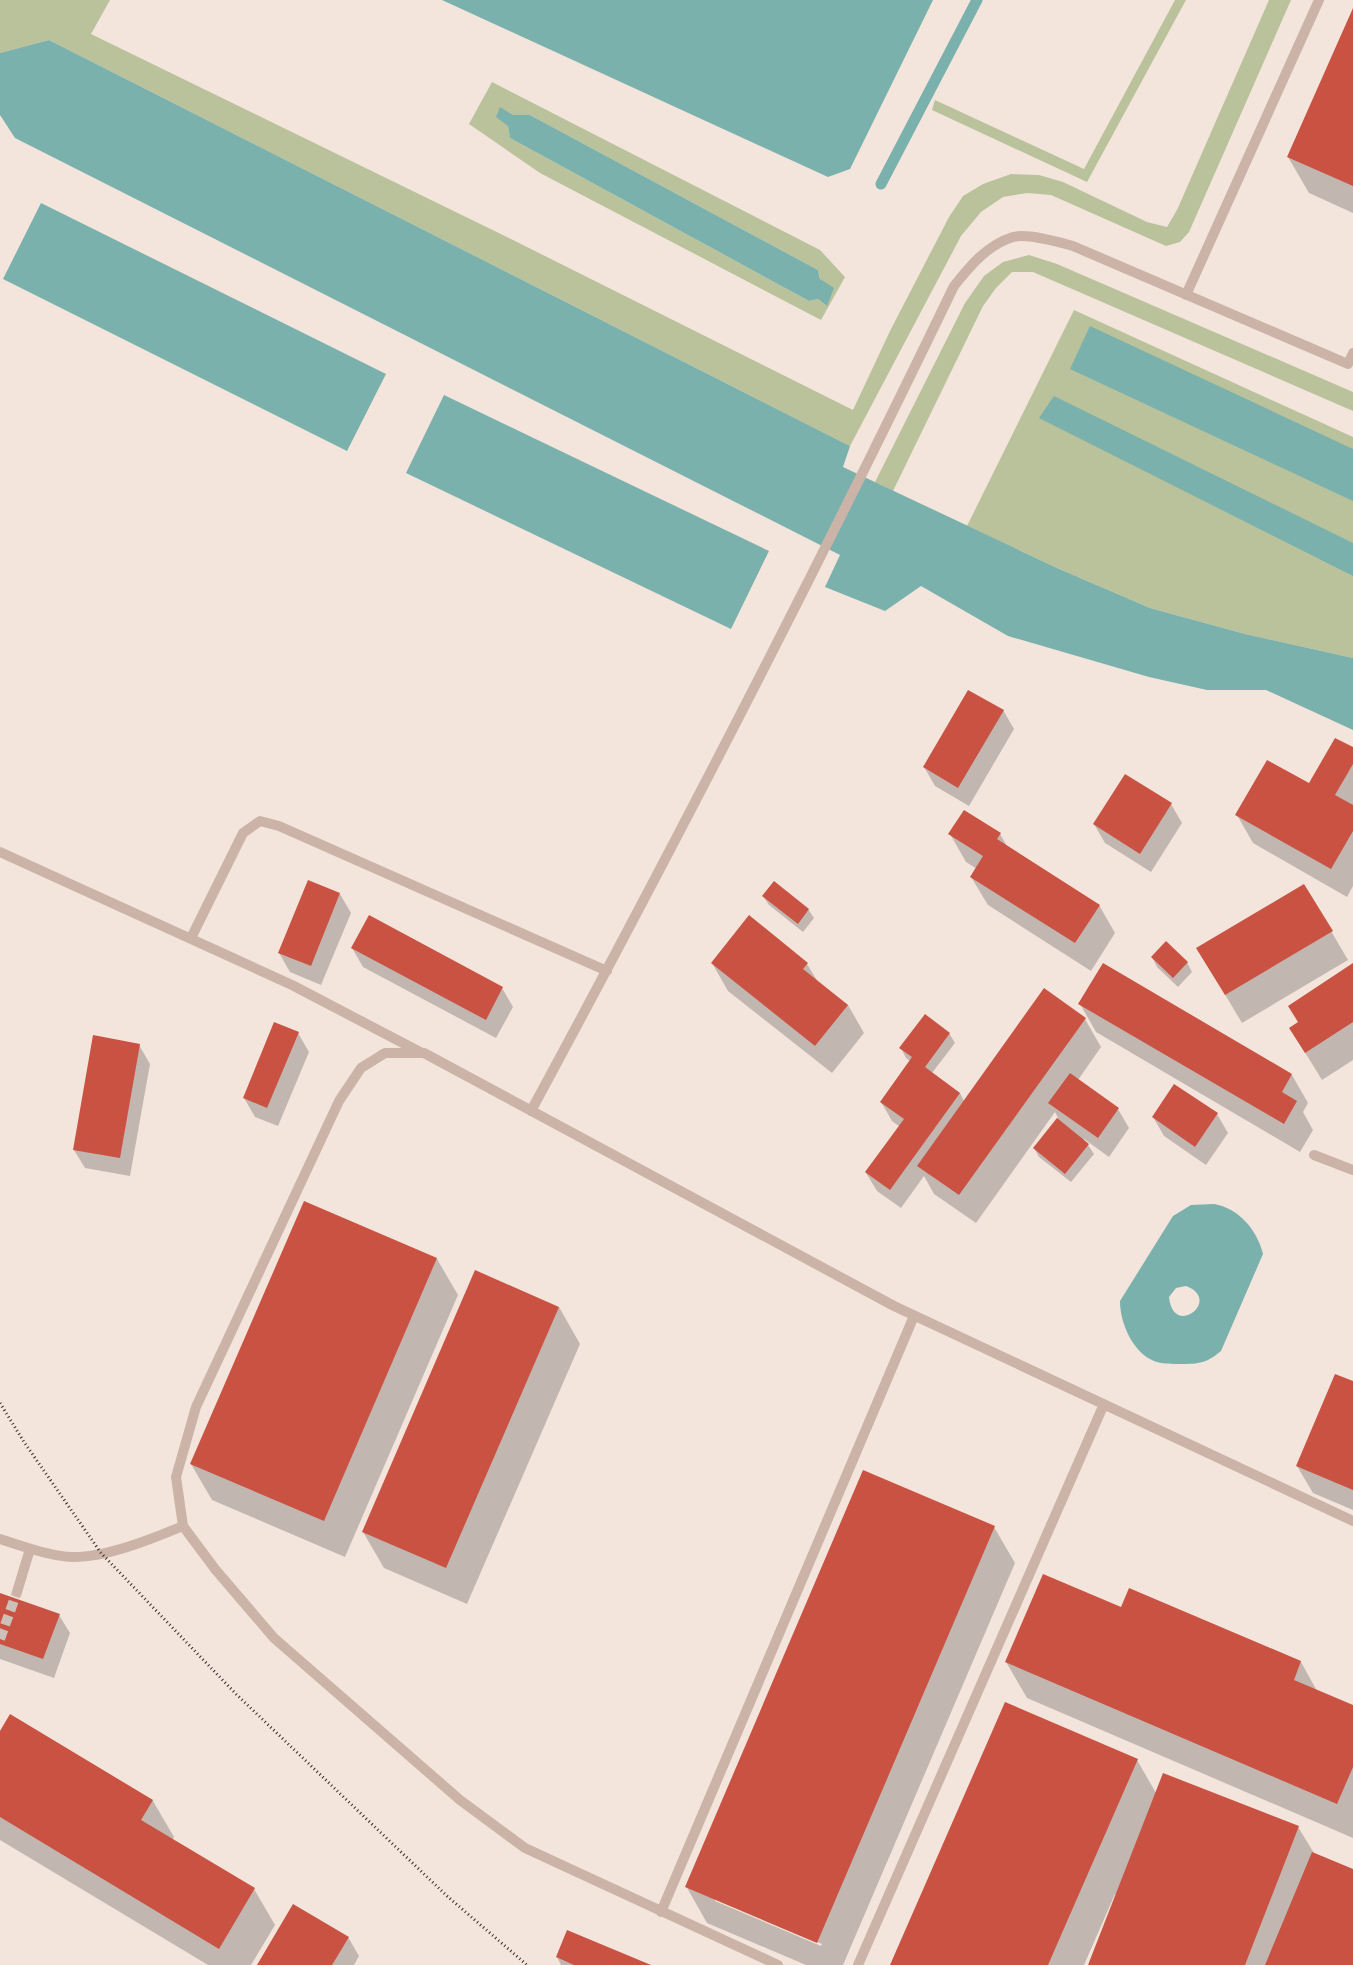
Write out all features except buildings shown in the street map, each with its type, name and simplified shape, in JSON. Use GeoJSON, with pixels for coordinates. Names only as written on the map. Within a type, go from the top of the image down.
{"type":"FeatureCollection","features":[{"type":"Feature","properties":{"kind":"street"},"geometry":{"type":"LineString","coordinates":[[1186,294],[1319,0]]}},
{"type":"Feature","properties":{"kind":"street"},"geometry":{"type":"LineString","coordinates":[[531,1111],[607,971],[868,466],[954,286],[972,264],[991,248],[1013,237],[1044,238],[1073,246],[1350,365],[1353,352]]}},
{"type":"Feature","properties":{"kind":"street"},"geometry":{"type":"LineString","coordinates":[[191,938],[243,833],[260,821],[279,826],[607,971]]}},
{"type":"Feature","properties":{"kind":"street"},"geometry":{"type":"LineString","coordinates":[[0,852],[292,985],[914,1316],[1353,1521]]}},
{"type":"Feature","properties":{"kind":"street"},"geometry":{"type":"LineString","coordinates":[[424,1054],[385,1054],[361,1068],[339,1101],[196,1407],[176,1477],[183,1526],[215,1569],[274,1638],[460,1800],[525,1848],[778,1965]]}},
{"type":"Feature","properties":{"kind":"street"},"geometry":{"type":"LineString","coordinates":[[1314,1155],[1353,1170]]}},
{"type":"Feature","properties":{"kind":"street"},"geometry":{"type":"LineString","coordinates":[[661,1912],[914,1316]]}},
{"type":"Feature","properties":{"kind":"street"},"geometry":{"type":"LineString","coordinates":[[858,1965],[1104,1404]]}},
{"type":"Feature","properties":{"kind":"street"},"geometry":{"type":"LineString","coordinates":[[0,1539],[30,1548],[71,1557],[101,1553],[149,1541],[183,1526]]}},
{"type":"Feature","properties":{"kind":"street"},"geometry":{"type":"LineString","coordinates":[[17,1592],[30,1548]]}},
{"type":"Feature","properties":{"kind":"green space"},"geometry":{"type":"Polygon","coordinates":[[[0,0],[110,0],[91,34],[511,239],[853,410],[890,331],[949,217],[963,196],[983,184],[1011,174],[1039,175],[1063,182],[1147,222],[1167,227],[1177,210],[1269,0],[1291,0],[1189,232],[1180,242],[1166,246],[1051,195],[1027,193],[1003,197],[981,212],[961,236],[850,446],[49,40],[0,53],[0,0]]]}},
{"type":"Feature","properties":{"kind":"green space"},"geometry":{"type":"Polygon","coordinates":[[[1175,0],[1186,0],[1087,182],[932,110],[935,100],[1084,169],[1175,0]]]}},
{"type":"Feature","properties":{"kind":"green space"},"geometry":{"type":"Polygon","coordinates":[[[492,82],[820,250],[845,277],[821,320],[540,173],[469,124],[492,82]],[[513,115],[508,125],[510,138],[809,301],[818,299],[827,306],[818,270],[530,115],[513,115]]]}},
{"type":"Feature","properties":{"kind":"green space"},"geometry":{"type":"Polygon","coordinates":[[[1029,255],[1057,264],[1353,392],[1353,411],[1033,272],[1012,272],[996,288],[983,306],[893,491],[875,482],[965,303],[984,276],[1003,262],[1029,255]]]}},
{"type":"Feature","properties":{"kind":"green space"},"geometry":{"type":"Polygon","coordinates":[[[1074,310],[1353,437],[1353,658],[1245,634],[1150,608],[1057,568],[967,526],[1074,310]]]}},
{"type":"Feature","properties":{"kind":"water"},"geometry":{"type":"Polygon","coordinates":[[[442,0],[933,0],[850,169],[828,177],[442,0]]]}},
{"type":"Feature","properties":{"kind":"water"},"geometry":{"type":"Polygon","coordinates":[[[49,40],[850,446],[843,467],[1057,568],[1150,608],[1245,634],[1353,658],[1353,730],[1266,690],[1207,690],[1149,677],[1008,636],[921,586],[885,611],[825,587],[840,555],[15,138],[0,115],[0,53],[49,40]]]}},
{"type":"Feature","properties":{"kind":"water"},"geometry":{"type":"Polygon","coordinates":[[[500,107],[513,115],[530,115],[818,270],[820,279],[834,288],[827,306],[818,299],[809,301],[510,138],[508,126],[496,117],[500,107]]]}},
{"type":"Feature","properties":{"kind":"water"},"geometry":{"type":"Polygon","coordinates":[[[41,203],[386,374],[347,451],[3,279],[41,203]]]}},
{"type":"Feature","properties":{"kind":"water"},"geometry":{"type":"Polygon","coordinates":[[[1090,326],[1353,449],[1353,501],[1070,369],[1090,326]]]}},
{"type":"Feature","properties":{"kind":"water"},"geometry":{"type":"Polygon","coordinates":[[[444,395],[769,551],[731,629],[406,473],[444,395]]]}},
{"type":"Feature","properties":{"kind":"water"},"geometry":{"type":"Polygon","coordinates":[[[1054,396],[1353,543],[1353,576],[1039,418],[1054,396]]]}},
{"type":"Feature","properties":{"kind":"water"},"geometry":{"type":"Polygon","coordinates":[[[1214,1204],[1231,1210],[1251,1228],[1263,1254],[1221,1351],[1211,1358],[1198,1363],[1160,1363],[1146,1357],[1134,1344],[1122,1318],[1120,1301],[1173,1216],[1191,1205],[1214,1204]],[[1186,1286],[1176,1288],[1169,1297],[1172,1309],[1179,1315],[1186,1316],[1193,1312],[1198,1307],[1200,1300],[1196,1292],[1186,1286]]]}},
{"type":"Feature","properties":{"kind":"waterway"},"geometry":{"type":"LineString","coordinates":[[881,184],[977,0]]}},
{"type":"Feature","properties":{"kind":"tunnel"},"geometry":{"type":"LineString","coordinates":[[0,1639],[17,1592]]}},
{"type":"Feature","properties":{"kind":"railway"},"geometry":{"type":"LineString","coordinates":[[0,1403],[24,1442],[101,1553],[236,1694],[447,1896],[527,1965]]}}]}
